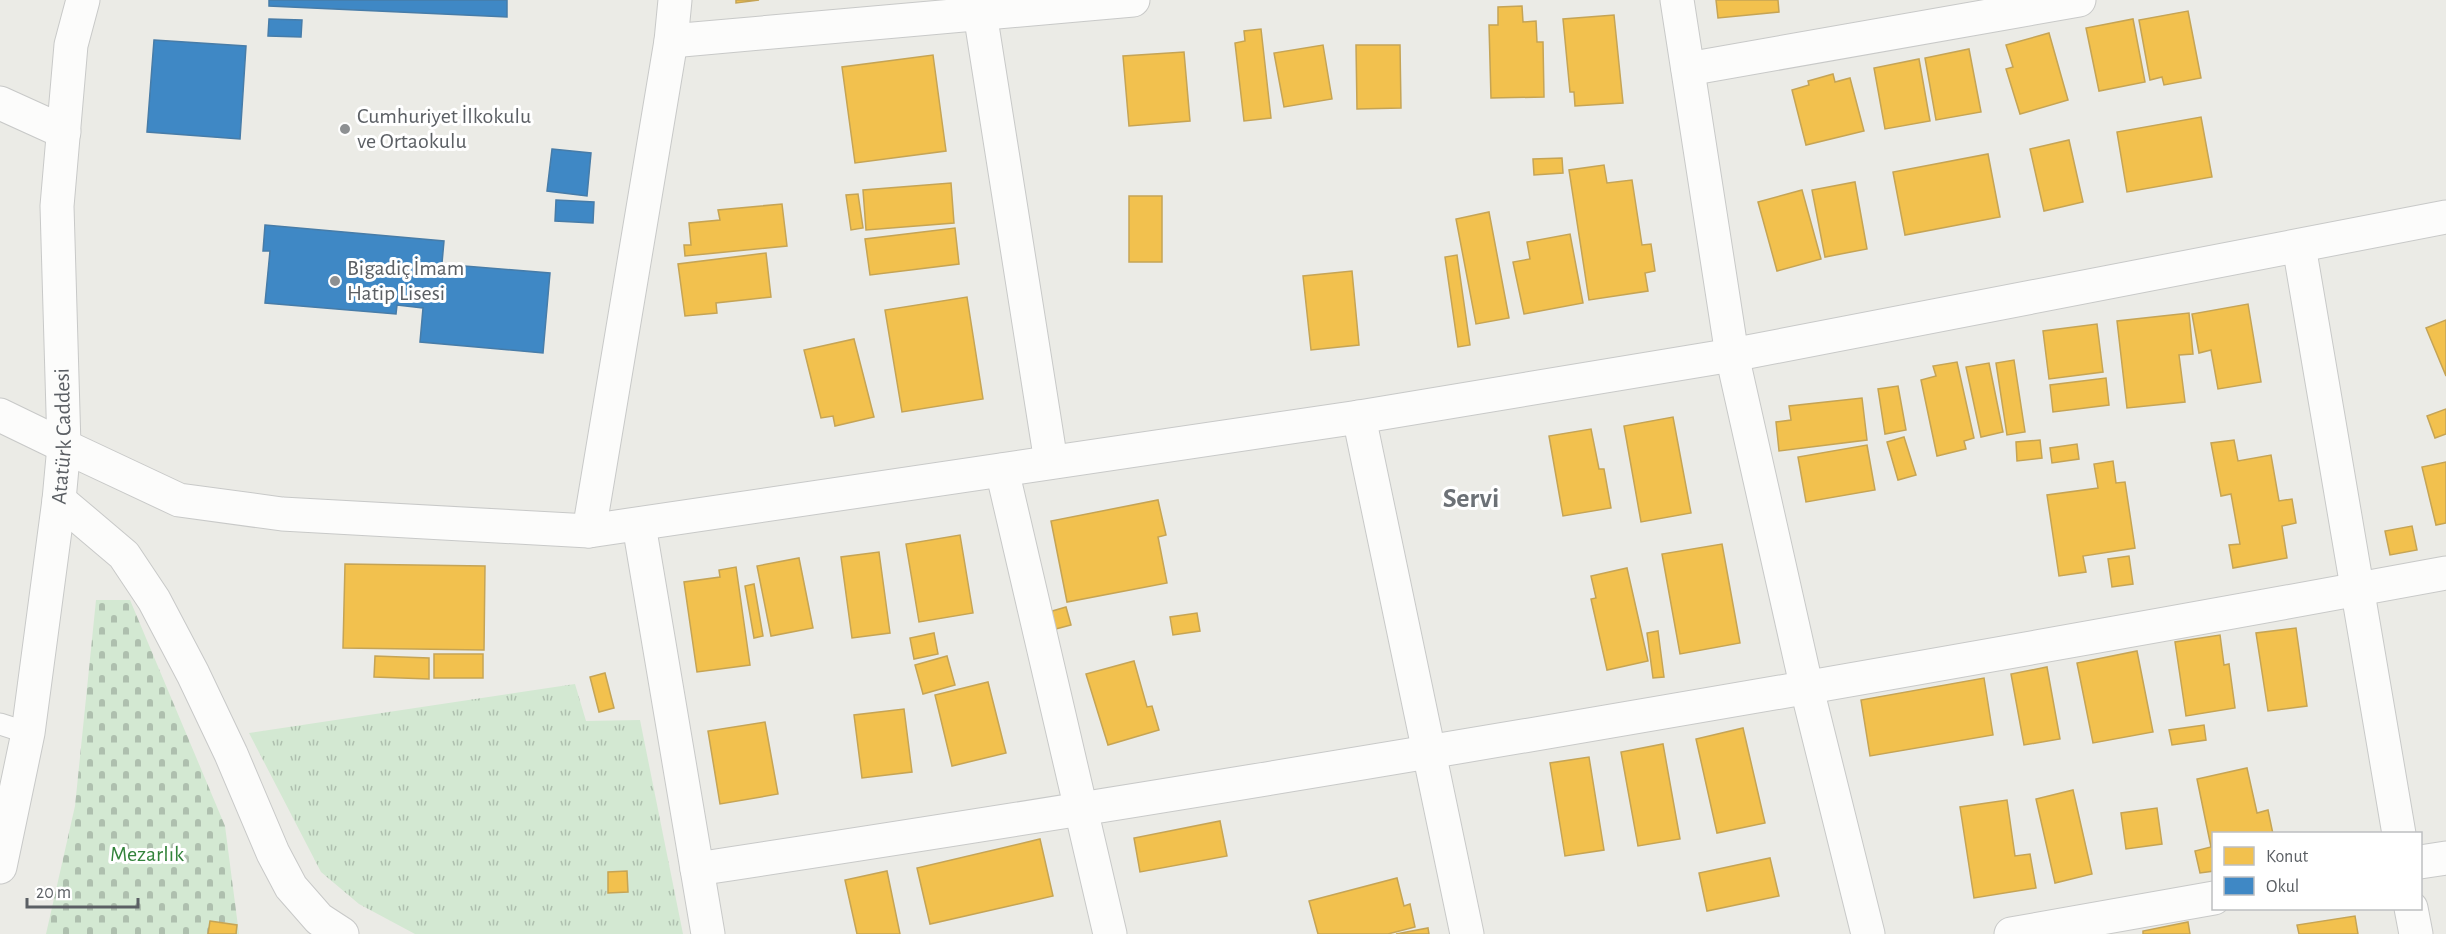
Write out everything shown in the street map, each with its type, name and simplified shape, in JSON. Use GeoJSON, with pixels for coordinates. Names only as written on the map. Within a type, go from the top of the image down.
{"type":"FeatureCollection","features":[{"type":"Feature","properties":{"kind":"street","name":"Atatürk Caddesi"},"geometry":{"type":"LineString","coordinates":[[0,867],[14,729],[59,500],[64,446],[57,206],[71,45],[83,0]]}},
{"type":"Feature","properties":{"kind":"street"},"geometry":{"type":"LineString","coordinates":[[589,531],[671,42],[675,0]]}},
{"type":"Feature","properties":{"kind":"street"},"geometry":{"type":"LineString","coordinates":[[671,42],[1090,2],[1133,0]]}},
{"type":"Feature","properties":{"kind":"street"},"geometry":{"type":"LineString","coordinates":[[1677,0],[1732,355],[1808,689],[1868,934]]}},
{"type":"Feature","properties":{"kind":"street"},"geometry":{"type":"LineString","coordinates":[[1688,69],[1949,11],[2079,0]]}},
{"type":"Feature","properties":{"kind":"street"},"geometry":{"type":"LineString","coordinates":[[980,13],[1051,462]]}},
{"type":"Feature","properties":{"kind":"street"},"geometry":{"type":"LineString","coordinates":[[0,103],[64,132]]}},
{"type":"Feature","properties":{"kind":"street"},"geometry":{"type":"LineString","coordinates":[[0,415],[179,500],[282,514],[589,531],[1359,417],[1732,355],[2446,217]]}},
{"type":"Feature","properties":{"kind":"street"},"geometry":{"type":"LineString","coordinates":[[2299,246],[2399,832]]}},
{"type":"Feature","properties":{"kind":"street"},"geometry":{"type":"LineString","coordinates":[[1359,417],[1467,934]]}},
{"type":"Feature","properties":{"kind":"street"},"geometry":{"type":"LineString","coordinates":[[1002,470],[1110,934]]}},
{"type":"Feature","properties":{"kind":"street"},"geometry":{"type":"LineString","coordinates":[[59,500],[124,555],[154,600],[194,674],[273,853],[291,887],[319,919],[342,934]]}},
{"type":"Feature","properties":{"kind":"street"},"geometry":{"type":"LineString","coordinates":[[639,525],[708,934]]}},
{"type":"Feature","properties":{"kind":"street"},"geometry":{"type":"LineString","coordinates":[[697,869],[1080,811],[1808,689],[2446,573]]}},
{"type":"Feature","properties":{"kind":"street"},"geometry":{"type":"LineString","coordinates":[[2422,862],[2446,858]]}},
{"type":"Feature","properties":{"kind":"street"},"geometry":{"type":"LineString","coordinates":[[2011,934],[2212,898]]}},
{"type":"Feature","properties":{"kind":"street"},"geometry":{"type":"LineString","coordinates":[[2411,910],[2416,934]]}},
{"type":"Feature","properties":{"kind":"green space","name":"Mezarlık"},"geometry":{"type":"Polygon","coordinates":[[[96,600],[130,600],[225,826],[239,934],[46,934],[75,806],[96,600]]]}},
{"type":"Feature","properties":{"kind":"green space"},"geometry":{"type":"Polygon","coordinates":[[[575,684],[586,721],[640,720],[683,934],[415,934],[359,904],[321,872],[249,733],[575,684]]]}},
{"type":"Feature","properties":{"kind":"building: Konut"},"geometry":{"type":"Polygon","coordinates":[[[736,0],[759,0],[736,3],[736,0]]]}},
{"type":"Feature","properties":{"kind":"building: Konut"},"geometry":{"type":"Polygon","coordinates":[[[1716,0],[1778,0],[1779,12],[1718,18],[1716,0]]]}},
{"type":"Feature","properties":{"kind":"building: Konut"},"geometry":{"type":"Polygon","coordinates":[[[1522,6],[1523,22],[1536,21],[1537,42],[1543,42],[1544,97],[1491,98],[1489,25],[1498,25],[1498,7],[1522,6]]]}},
{"type":"Feature","properties":{"kind":"building: Konut"},"geometry":{"type":"Polygon","coordinates":[[[2188,11],[2201,78],[2164,85],[2162,77],[2150,80],[2139,20],[2188,11]]]}},
{"type":"Feature","properties":{"kind":"building: Konut"},"geometry":{"type":"Polygon","coordinates":[[[1614,15],[1623,103],[1575,106],[1574,92],[1570,92],[1563,19],[1614,15]]]}},
{"type":"Feature","properties":{"kind":"building: Konut"},"geometry":{"type":"Polygon","coordinates":[[[2133,19],[2145,82],[2099,91],[2086,28],[2133,19]]]}},
{"type":"Feature","properties":{"kind":"building: Konut"},"geometry":{"type":"Polygon","coordinates":[[[1261,29],[1271,118],[1244,121],[1235,43],[1245,41],[1244,31],[1261,29]]]}},
{"type":"Feature","properties":{"kind":"building: Konut"},"geometry":{"type":"Polygon","coordinates":[[[2049,33],[2068,100],[2020,114],[2006,69],[2013,67],[2006,45],[2049,33]]]}},
{"type":"Feature","properties":{"kind":"building: Konut"},"geometry":{"type":"Polygon","coordinates":[[[1323,45],[1332,99],[1284,107],[1274,53],[1323,45]]]}},
{"type":"Feature","properties":{"kind":"building: Konut"},"geometry":{"type":"Polygon","coordinates":[[[1356,45],[1400,45],[1401,108],[1357,109],[1356,45]]]}},
{"type":"Feature","properties":{"kind":"building: Konut"},"geometry":{"type":"Polygon","coordinates":[[[1969,49],[1981,112],[1936,120],[1925,58],[1969,49]]]}},
{"type":"Feature","properties":{"kind":"building: Konut"},"geometry":{"type":"Polygon","coordinates":[[[1184,52],[1190,121],[1129,126],[1123,56],[1184,52]]]}},
{"type":"Feature","properties":{"kind":"building: Konut"},"geometry":{"type":"Polygon","coordinates":[[[933,55],[946,151],[855,163],[842,67],[933,55]]]}},
{"type":"Feature","properties":{"kind":"building: Konut"},"geometry":{"type":"Polygon","coordinates":[[[1919,59],[1930,121],[1885,129],[1874,68],[1919,59]]]}},
{"type":"Feature","properties":{"kind":"building: Konut"},"geometry":{"type":"Polygon","coordinates":[[[1833,74],[1835,82],[1850,78],[1864,131],[1806,145],[1792,90],[1809,85],[1808,81],[1833,74]]]}},
{"type":"Feature","properties":{"kind":"building: Konut"},"geometry":{"type":"Polygon","coordinates":[[[2201,117],[2212,177],[2127,192],[2117,132],[2201,117]]]}},
{"type":"Feature","properties":{"kind":"building: Konut"},"geometry":{"type":"Polygon","coordinates":[[[2069,140],[2083,202],[2044,211],[2030,149],[2069,140]]]}},
{"type":"Feature","properties":{"kind":"building: Konut"},"geometry":{"type":"Polygon","coordinates":[[[1988,154],[2000,217],[1905,235],[1893,172],[1988,154]]]}},
{"type":"Feature","properties":{"kind":"building: Konut"},"geometry":{"type":"Polygon","coordinates":[[[1562,158],[1563,173],[1534,175],[1533,159],[1562,158]]]}},
{"type":"Feature","properties":{"kind":"building: Konut"},"geometry":{"type":"Polygon","coordinates":[[[1604,165],[1607,183],[1632,180],[1642,245],[1651,244],[1655,271],[1645,273],[1648,291],[1589,300],[1569,170],[1604,165]]]}},
{"type":"Feature","properties":{"kind":"building: Konut"},"geometry":{"type":"Polygon","coordinates":[[[1855,182],[1867,249],[1825,257],[1812,190],[1855,182]]]}},
{"type":"Feature","properties":{"kind":"building: Konut"},"geometry":{"type":"Polygon","coordinates":[[[951,183],[954,223],[866,230],[863,190],[951,183]]]}},
{"type":"Feature","properties":{"kind":"building: Konut"},"geometry":{"type":"Polygon","coordinates":[[[1802,190],[1821,259],[1777,271],[1758,202],[1802,190]]]}},
{"type":"Feature","properties":{"kind":"building: Konut"},"geometry":{"type":"Polygon","coordinates":[[[858,194],[863,228],[851,230],[846,195],[858,194]]]}},
{"type":"Feature","properties":{"kind":"building: Konut"},"geometry":{"type":"Polygon","coordinates":[[[1129,196],[1162,196],[1162,262],[1129,262],[1129,196]]]}},
{"type":"Feature","properties":{"kind":"building: Konut"},"geometry":{"type":"Polygon","coordinates":[[[782,204],[787,246],[685,256],[684,245],[691,245],[689,223],[720,220],[718,210],[782,204]]]}},
{"type":"Feature","properties":{"kind":"building: Konut"},"geometry":{"type":"Polygon","coordinates":[[[1489,212],[1509,318],[1476,324],[1456,219],[1489,212]]]}},
{"type":"Feature","properties":{"kind":"building: Konut"},"geometry":{"type":"Polygon","coordinates":[[[955,228],[959,264],[870,275],[865,239],[955,228]]]}},
{"type":"Feature","properties":{"kind":"building: Konut"},"geometry":{"type":"Polygon","coordinates":[[[1570,234],[1583,303],[1524,314],[1513,262],[1530,259],[1527,242],[1570,234]]]}},
{"type":"Feature","properties":{"kind":"building: Konut"},"geometry":{"type":"Polygon","coordinates":[[[766,253],[771,297],[716,303],[717,313],[685,316],[678,264],[766,253]]]}},
{"type":"Feature","properties":{"kind":"building: Konut"},"geometry":{"type":"Polygon","coordinates":[[[1457,255],[1470,345],[1458,347],[1445,257],[1457,255]]]}},
{"type":"Feature","properties":{"kind":"building: Konut"},"geometry":{"type":"Polygon","coordinates":[[[1352,271],[1359,345],[1311,350],[1303,276],[1352,271]]]}},
{"type":"Feature","properties":{"kind":"building: Konut"},"geometry":{"type":"Polygon","coordinates":[[[967,297],[983,399],[902,412],[885,310],[967,297]]]}},
{"type":"Feature","properties":{"kind":"building: Konut"},"geometry":{"type":"Polygon","coordinates":[[[2248,304],[2261,382],[2218,389],[2211,350],[2199,353],[2192,314],[2248,304]]]}},
{"type":"Feature","properties":{"kind":"building: Konut"},"geometry":{"type":"Polygon","coordinates":[[[2189,313],[2193,354],[2179,355],[2185,402],[2127,408],[2117,321],[2189,313]]]}},
{"type":"Feature","properties":{"kind":"building: Konut"},"geometry":{"type":"Polygon","coordinates":[[[2446,320],[2446,376],[2426,328],[2446,320]]]}},
{"type":"Feature","properties":{"kind":"building: Konut"},"geometry":{"type":"Polygon","coordinates":[[[2097,324],[2103,372],[2049,379],[2043,331],[2097,324]]]}},
{"type":"Feature","properties":{"kind":"building: Konut"},"geometry":{"type":"Polygon","coordinates":[[[854,339],[874,417],[835,426],[833,416],[821,418],[804,350],[854,339]]]}},
{"type":"Feature","properties":{"kind":"building: Konut"},"geometry":{"type":"Polygon","coordinates":[[[2014,360],[2025,432],[2007,435],[1996,363],[2014,360]]]}},
{"type":"Feature","properties":{"kind":"building: Konut"},"geometry":{"type":"Polygon","coordinates":[[[1957,362],[1974,438],[1964,441],[1966,449],[1937,456],[1921,380],[1936,376],[1933,366],[1957,362]]]}},
{"type":"Feature","properties":{"kind":"building: Konut"},"geometry":{"type":"Polygon","coordinates":[[[1989,363],[2003,432],[1981,437],[1966,367],[1989,363]]]}},
{"type":"Feature","properties":{"kind":"building: Konut"},"geometry":{"type":"Polygon","coordinates":[[[2106,378],[2109,405],[2053,412],[2050,385],[2106,378]]]}},
{"type":"Feature","properties":{"kind":"building: Konut"},"geometry":{"type":"Polygon","coordinates":[[[1898,386],[1906,430],[1885,434],[1878,389],[1898,386]]]}},
{"type":"Feature","properties":{"kind":"building: Konut"},"geometry":{"type":"Polygon","coordinates":[[[1862,398],[1867,440],[1779,451],[1776,422],[1791,420],[1789,406],[1862,398]]]}},
{"type":"Feature","properties":{"kind":"building: Konut"},"geometry":{"type":"Polygon","coordinates":[[[2446,409],[2446,434],[2435,438],[2427,416],[2446,409]]]}},
{"type":"Feature","properties":{"kind":"building: Konut"},"geometry":{"type":"Polygon","coordinates":[[[1673,417],[1691,513],[1641,522],[1624,426],[1673,417]]]}},
{"type":"Feature","properties":{"kind":"building: Konut"},"geometry":{"type":"Polygon","coordinates":[[[1591,429],[1599,469],[1604,469],[1611,508],[1563,516],[1549,436],[1591,429]]]}},
{"type":"Feature","properties":{"kind":"building: Konut"},"geometry":{"type":"Polygon","coordinates":[[[1904,437],[1916,475],[1898,480],[1887,442],[1904,437]]]}},
{"type":"Feature","properties":{"kind":"building: Konut"},"geometry":{"type":"Polygon","coordinates":[[[2040,440],[2042,458],[2017,461],[2016,442],[2040,440]]]}},
{"type":"Feature","properties":{"kind":"building: Konut"},"geometry":{"type":"Polygon","coordinates":[[[2234,440],[2238,461],[2271,455],[2279,501],[2292,499],[2296,523],[2282,526],[2287,558],[2233,568],[2229,545],[2240,544],[2231,494],[2221,496],[2211,443],[2234,440]]]}},
{"type":"Feature","properties":{"kind":"building: Konut"},"geometry":{"type":"Polygon","coordinates":[[[2077,444],[2079,459],[2052,463],[2050,448],[2077,444]]]}},
{"type":"Feature","properties":{"kind":"building: Konut"},"geometry":{"type":"Polygon","coordinates":[[[1867,445],[1875,490],[1806,502],[1798,457],[1867,445]]]}},
{"type":"Feature","properties":{"kind":"building: Konut"},"geometry":{"type":"Polygon","coordinates":[[[2113,461],[2116,483],[2125,482],[2135,548],[2083,556],[2086,572],[2059,576],[2047,495],[2098,488],[2094,464],[2113,461]]]}},
{"type":"Feature","properties":{"kind":"building: Konut"},"geometry":{"type":"Polygon","coordinates":[[[2446,462],[2446,523],[2436,525],[2422,467],[2446,462]]]}},
{"type":"Feature","properties":{"kind":"building: Konut"},"geometry":{"type":"Polygon","coordinates":[[[1158,500],[1166,535],[1158,537],[1167,583],[1067,602],[1051,521],[1158,500]]]}},
{"type":"Feature","properties":{"kind":"building: Konut"},"geometry":{"type":"Polygon","coordinates":[[[2412,526],[2417,550],[2390,555],[2385,531],[2412,526]]]}},
{"type":"Feature","properties":{"kind":"building: Konut"},"geometry":{"type":"Polygon","coordinates":[[[960,535],[973,613],[919,622],[906,544],[960,535]]]}},
{"type":"Feature","properties":{"kind":"building: Konut"},"geometry":{"type":"Polygon","coordinates":[[[1722,544],[1740,643],[1680,654],[1662,554],[1722,544]]]}},
{"type":"Feature","properties":{"kind":"building: Konut"},"geometry":{"type":"Polygon","coordinates":[[[879,552],[890,633],[852,638],[841,557],[879,552]]]}},
{"type":"Feature","properties":{"kind":"building: Konut"},"geometry":{"type":"Polygon","coordinates":[[[2129,556],[2133,584],[2112,587],[2108,559],[2129,556]]]}},
{"type":"Feature","properties":{"kind":"building: Konut"},"geometry":{"type":"Polygon","coordinates":[[[799,558],[813,628],[771,636],[757,566],[799,558]]]}},
{"type":"Feature","properties":{"kind":"building: Konut"},"geometry":{"type":"Polygon","coordinates":[[[345,564],[485,566],[484,650],[343,648],[345,564]]]}},
{"type":"Feature","properties":{"kind":"building: Konut"},"geometry":{"type":"Polygon","coordinates":[[[736,567],[750,665],[697,672],[684,582],[720,577],[719,570],[736,567]]]}},
{"type":"Feature","properties":{"kind":"building: Konut"},"geometry":{"type":"Polygon","coordinates":[[[1627,568],[1648,661],[1607,670],[1591,599],[1596,598],[1591,576],[1627,568]]]}},
{"type":"Feature","properties":{"kind":"building: Konut"},"geometry":{"type":"Polygon","coordinates":[[[754,584],[763,636],[754,638],[745,586],[754,584]]]}},
{"type":"Feature","properties":{"kind":"building: Konut"},"geometry":{"type":"Polygon","coordinates":[[[1066,607],[1071,625],[1048,631],[1042,614],[1066,607]]]}},
{"type":"Feature","properties":{"kind":"building: Konut"},"geometry":{"type":"Polygon","coordinates":[[[1197,613],[1200,631],[1173,635],[1170,617],[1197,613]]]}},
{"type":"Feature","properties":{"kind":"building: Konut"},"geometry":{"type":"Polygon","coordinates":[[[2296,628],[2307,706],[2268,711],[2256,633],[2296,628]]]}},
{"type":"Feature","properties":{"kind":"building: Konut"},"geometry":{"type":"Polygon","coordinates":[[[1658,631],[1664,677],[1653,678],[1647,633],[1658,631]]]}},
{"type":"Feature","properties":{"kind":"building: Konut"},"geometry":{"type":"Polygon","coordinates":[[[934,633],[938,654],[914,659],[910,638],[934,633]]]}},
{"type":"Feature","properties":{"kind":"building: Konut"},"geometry":{"type":"Polygon","coordinates":[[[2220,635],[2224,665],[2229,664],[2235,708],[2186,716],[2175,642],[2220,635]]]}},
{"type":"Feature","properties":{"kind":"building: Konut"},"geometry":{"type":"Polygon","coordinates":[[[2137,651],[2153,732],[2093,743],[2077,663],[2137,651]]]}},
{"type":"Feature","properties":{"kind":"building: Konut"},"geometry":{"type":"Polygon","coordinates":[[[434,654],[483,654],[483,678],[434,678],[434,654]]]}},
{"type":"Feature","properties":{"kind":"building: Konut"},"geometry":{"type":"Polygon","coordinates":[[[375,656],[429,658],[429,679],[374,677],[375,656]]]}},
{"type":"Feature","properties":{"kind":"building: Konut"},"geometry":{"type":"Polygon","coordinates":[[[947,656],[955,685],[923,694],[915,665],[947,656]]]}},
{"type":"Feature","properties":{"kind":"building: Konut"},"geometry":{"type":"Polygon","coordinates":[[[1134,661],[1147,707],[1152,706],[1159,730],[1108,745],[1086,674],[1134,661]]]}},
{"type":"Feature","properties":{"kind":"building: Konut"},"geometry":{"type":"Polygon","coordinates":[[[2047,667],[2060,739],[2024,745],[2011,674],[2047,667]]]}},
{"type":"Feature","properties":{"kind":"building: Konut"},"geometry":{"type":"Polygon","coordinates":[[[605,673],[614,708],[599,712],[590,677],[605,673]]]}},
{"type":"Feature","properties":{"kind":"building: Konut"},"geometry":{"type":"Polygon","coordinates":[[[1984,678],[1993,735],[1870,756],[1861,700],[1984,678]]]}},
{"type":"Feature","properties":{"kind":"building: Konut"},"geometry":{"type":"Polygon","coordinates":[[[988,682],[1006,753],[952,766],[935,695],[988,682]]]}},
{"type":"Feature","properties":{"kind":"building: Konut"},"geometry":{"type":"Polygon","coordinates":[[[904,709],[912,772],[862,778],[854,715],[904,709]]]}},
{"type":"Feature","properties":{"kind":"building: Konut"},"geometry":{"type":"Polygon","coordinates":[[[765,722],[778,794],[720,804],[708,731],[765,722]]]}},
{"type":"Feature","properties":{"kind":"building: Konut"},"geometry":{"type":"Polygon","coordinates":[[[2204,725],[2206,740],[2172,745],[2169,730],[2204,725]]]}},
{"type":"Feature","properties":{"kind":"building: Konut"},"geometry":{"type":"Polygon","coordinates":[[[1743,728],[1765,823],[1717,833],[1696,739],[1743,728]]]}},
{"type":"Feature","properties":{"kind":"building: Konut"},"geometry":{"type":"Polygon","coordinates":[[[1663,744],[1680,839],[1638,846],[1621,752],[1663,744]]]}},
{"type":"Feature","properties":{"kind":"building: Konut"},"geometry":{"type":"Polygon","coordinates":[[[1589,757],[1604,850],[1565,856],[1550,763],[1589,757]]]}},
{"type":"Feature","properties":{"kind":"building: Konut"},"geometry":{"type":"Polygon","coordinates":[[[2247,768],[2257,813],[2268,810],[2273,832],[2212,832],[2212,871],[2200,873],[2195,851],[2211,847],[2197,779],[2247,768]]]}},
{"type":"Feature","properties":{"kind":"building: Konut"},"geometry":{"type":"Polygon","coordinates":[[[2073,790],[2092,874],[2055,883],[2036,799],[2073,790]]]}},
{"type":"Feature","properties":{"kind":"building: Konut"},"geometry":{"type":"Polygon","coordinates":[[[2007,800],[2015,856],[2030,854],[2036,888],[1974,898],[1960,807],[2007,800]]]}},
{"type":"Feature","properties":{"kind":"building: Konut"},"geometry":{"type":"Polygon","coordinates":[[[2157,808],[2162,844],[2126,849],[2121,813],[2157,808]]]}},
{"type":"Feature","properties":{"kind":"building: Konut"},"geometry":{"type":"Polygon","coordinates":[[[1220,821],[1227,856],[1140,872],[1134,838],[1220,821]]]}},
{"type":"Feature","properties":{"kind":"building: Konut"},"geometry":{"type":"Polygon","coordinates":[[[1040,839],[1053,896],[930,924],[917,868],[1040,839]]]}},
{"type":"Feature","properties":{"kind":"building: Konut"},"geometry":{"type":"Polygon","coordinates":[[[1770,858],[1779,896],[1707,911],[1699,873],[1770,858]]]}},
{"type":"Feature","properties":{"kind":"building: Konut"},"geometry":{"type":"Polygon","coordinates":[[[627,871],[628,892],[608,893],[608,872],[627,871]]]}},
{"type":"Feature","properties":{"kind":"building: Konut"},"geometry":{"type":"Polygon","coordinates":[[[887,871],[900,934],[857,934],[845,880],[887,871]]]}},
{"type":"Feature","properties":{"kind":"building: Konut"},"geometry":{"type":"Polygon","coordinates":[[[1397,878],[1404,906],[1410,904],[1415,927],[1388,934],[1318,934],[1309,901],[1397,878]]]}},
{"type":"Feature","properties":{"kind":"building: Konut"},"geometry":{"type":"Polygon","coordinates":[[[2355,916],[2358,934],[2299,934],[2297,925],[2355,916]]]}},
{"type":"Feature","properties":{"kind":"building: Konut"},"geometry":{"type":"Polygon","coordinates":[[[210,921],[237,925],[236,934],[208,934],[210,921]]]}},
{"type":"Feature","properties":{"kind":"building: Konut"},"geometry":{"type":"Polygon","coordinates":[[[2188,922],[2190,934],[2143,934],[2143,931],[2188,922]]]}},
{"type":"Feature","properties":{"kind":"building: Konut"},"geometry":{"type":"Polygon","coordinates":[[[1428,928],[1429,934],[1396,934],[1428,928]]]}},
{"type":"Feature","properties":{"kind":"building: Okul"},"geometry":{"type":"Polygon","coordinates":[[[269,0],[507,0],[507,17],[269,6],[269,0]]]}},
{"type":"Feature","properties":{"kind":"building: Okul"},"geometry":{"type":"Polygon","coordinates":[[[269,19],[302,20],[301,37],[268,36],[269,19]]]}},
{"type":"Feature","properties":{"kind":"building: Okul"},"geometry":{"type":"Polygon","coordinates":[[[154,40],[246,46],[240,139],[147,132],[154,40]]]}},
{"type":"Feature","properties":{"kind":"building: Okul"},"geometry":{"type":"Polygon","coordinates":[[[552,149],[591,153],[587,196],[547,191],[552,149]]]}},
{"type":"Feature","properties":{"kind":"building: Okul"},"geometry":{"type":"Polygon","coordinates":[[[556,200],[594,202],[593,223],[555,221],[556,200]]]}},
{"type":"Feature","properties":{"kind":"building: Okul"},"geometry":{"type":"Polygon","coordinates":[[[265,225],[444,241],[441,274],[464,276],[465,266],[550,273],[543,353],[420,342],[423,308],[397,305],[396,314],[265,303],[270,251],[263,251],[265,225]]]}},
{"type":"Feature","properties":{"kind":"place","name":"Cumhuriyet İlkokulu ve Ortaokulu"},"geometry":{"type":"Point","coordinates":[345,129]}},
{"type":"Feature","properties":{"kind":"place","name":"Bigadiç İmam Hatip Lisesi"},"geometry":{"type":"Point","coordinates":[335,281]}},
{"type":"Feature","properties":{"kind":"district","name":"Servi"},"geometry":{"type":"Point","coordinates":[1471,499]}}]}
